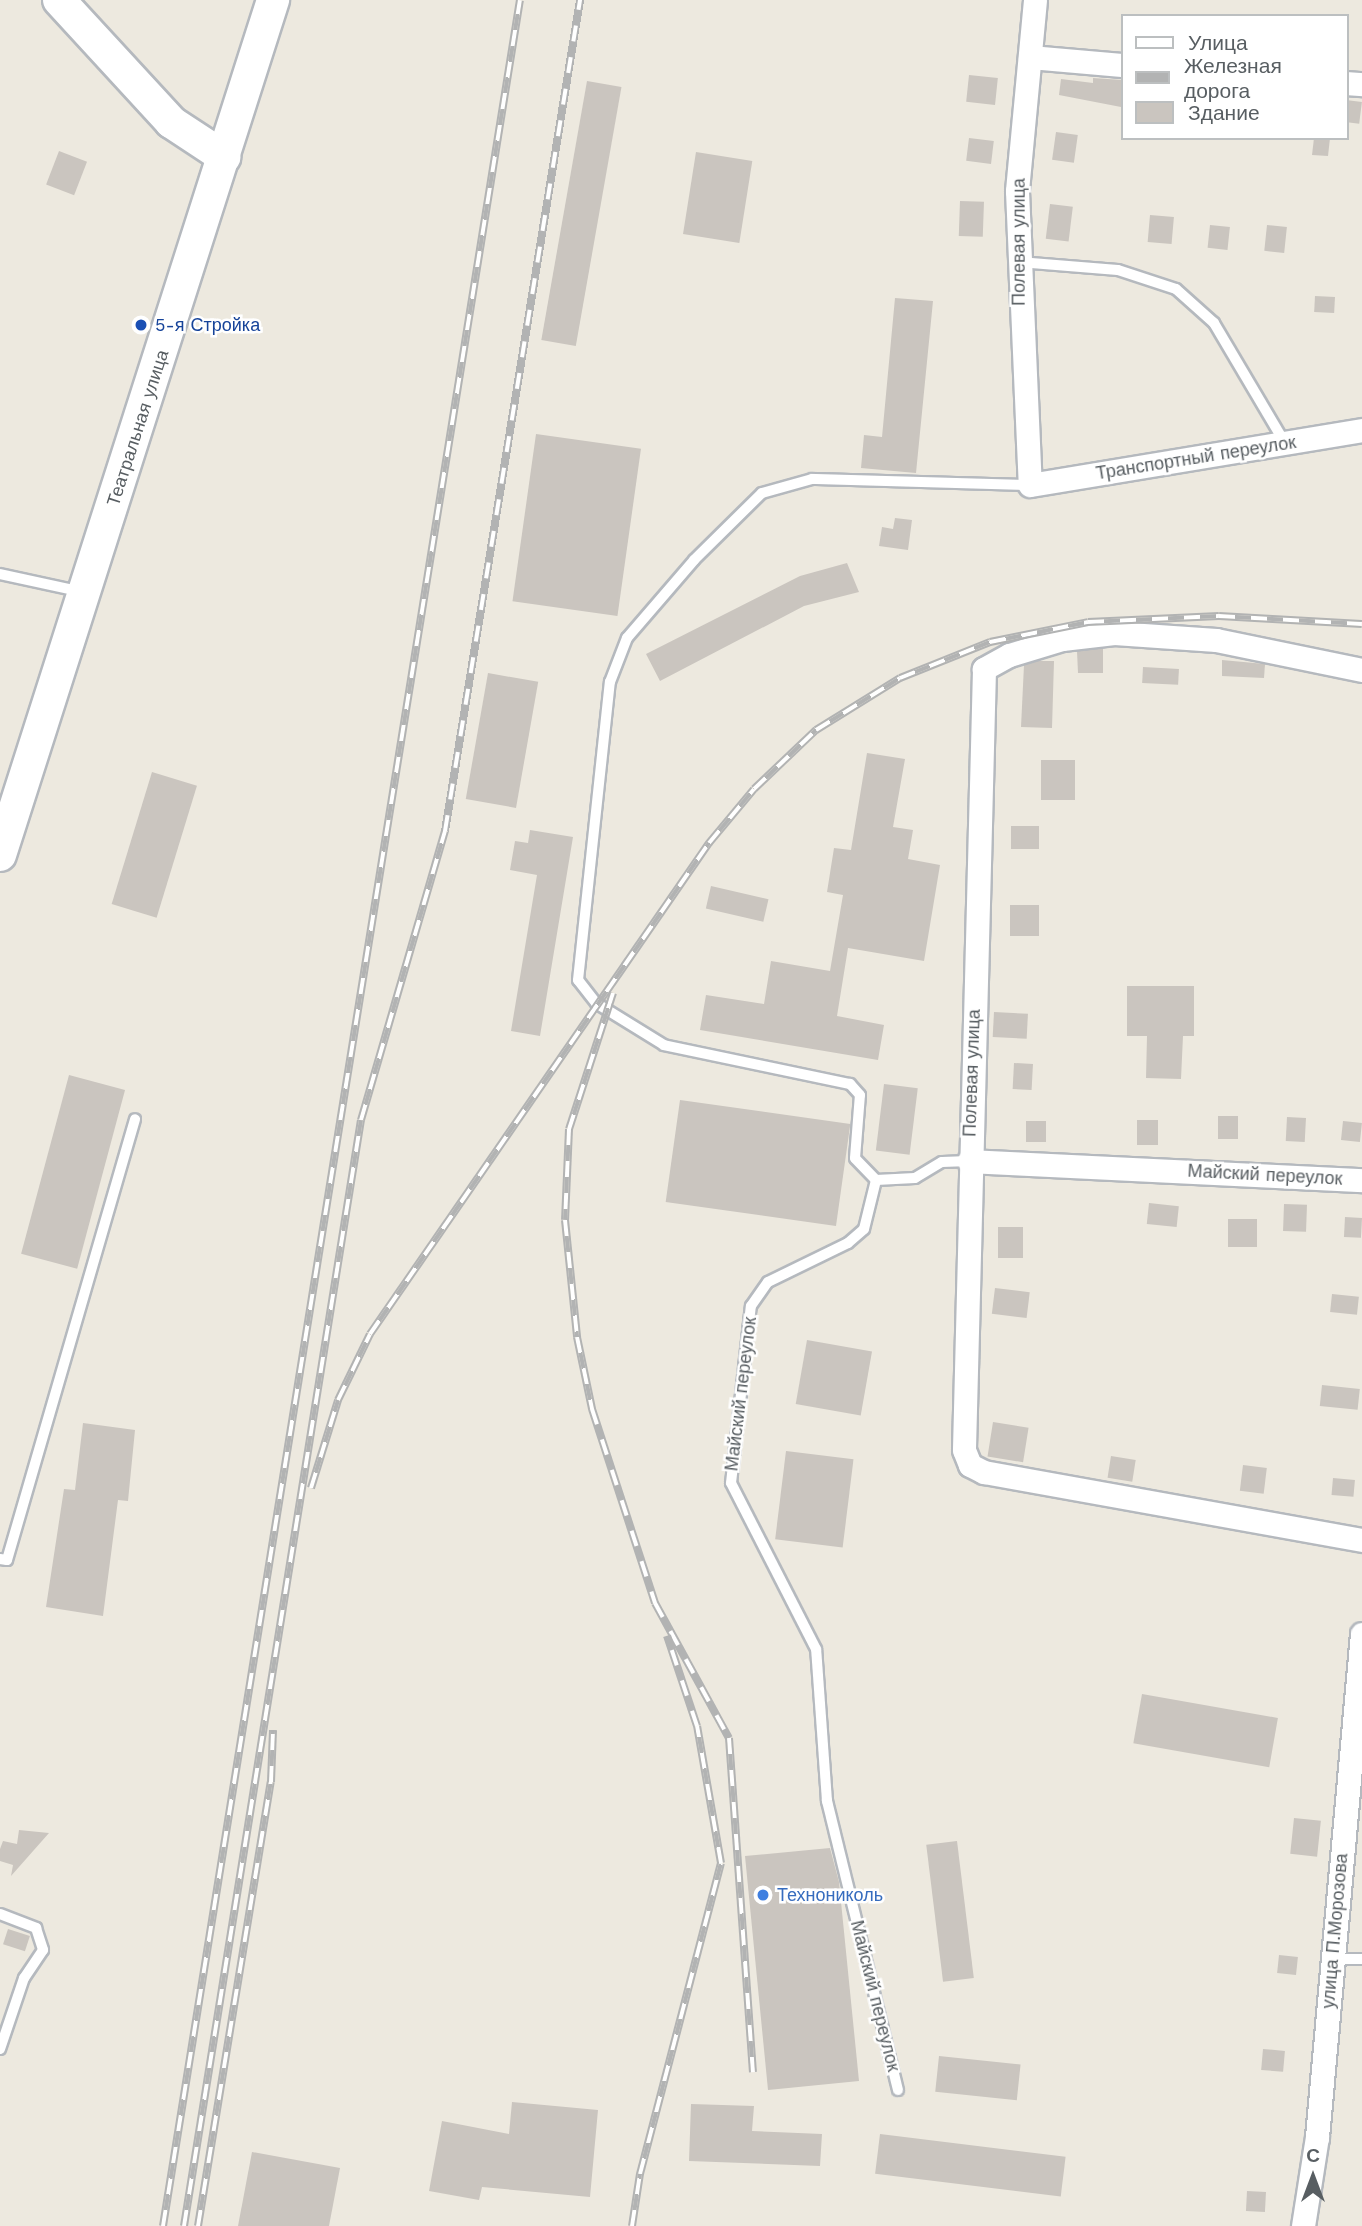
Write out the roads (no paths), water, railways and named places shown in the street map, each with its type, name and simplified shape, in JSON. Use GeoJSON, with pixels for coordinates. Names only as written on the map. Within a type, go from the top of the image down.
{"type":"FeatureCollection","features":[{"type":"Feature","properties":{"kind":"main road"},"geometry":{"type":"LineString","coordinates":[[59,0],[171,122],[225,157]]}},
{"type":"Feature","properties":{"kind":"main road","name":"Театральная улица"},"geometry":{"type":"LineString","coordinates":[[0,855],[273,0]]}},
{"type":"Feature","properties":{"kind":"street","name":"Полевая улица"},"geometry":{"type":"LineString","coordinates":[[1030,485],[1017,262],[1017,191],[1035,0]]}},
{"type":"Feature","properties":{"kind":"street"},"geometry":{"type":"LineString","coordinates":[[1030,57],[1120,65]]}},
{"type":"Feature","properties":{"kind":"street","name":"Транспортный переулок"},"geometry":{"type":"LineString","coordinates":[[1030,485],[1362,430]]}},
{"type":"Feature","properties":{"kind":"street","name":"Полевая улица"},"geometry":{"type":"LineString","coordinates":[[1362,670],[1216,640],[1114,633],[1062,639],[1009,655],[985,669],[964,1450],[970,1465],[1362,1540]]}},
{"type":"Feature","properties":{"kind":"street","name":"Майский переулок"},"geometry":{"type":"LineString","coordinates":[[970,1161],[1362,1180]]}},
{"type":"Feature","properties":{"kind":"street","name":"улица П.Морозова"},"geometry":{"type":"LineString","coordinates":[[1303,2226],[1333,1959],[1362,1634]]}},
{"type":"Feature","properties":{"kind":"lane"},"geometry":{"type":"LineString","coordinates":[[1017,262],[1118,270],[1177,289],[1213,323],[1285,443]]}},
{"type":"Feature","properties":{"kind":"lane"},"geometry":{"type":"LineString","coordinates":[[876,1180],[855,1158],[860,1095],[850,1084],[664,1045],[596,1003],[578,980],[611,682],[627,638],[694,560],[762,493],[812,480],[1030,485]]}},
{"type":"Feature","properties":{"kind":"lane"},"geometry":{"type":"LineString","coordinates":[[0,574],[85,592]]}},
{"type":"Feature","properties":{"kind":"lane"},"geometry":{"type":"LineString","coordinates":[[0,1559],[7,1560],[135,1119]]}},
{"type":"Feature","properties":{"kind":"lane","name":"Майский переулок"},"geometry":{"type":"LineString","coordinates":[[898,2090],[827,1801],[816,1649],[731,1483],[751,1306],[768,1282],[848,1243],[864,1229],[876,1180],[915,1178],[942,1162],[970,1161]]}},
{"type":"Feature","properties":{"kind":"lane"},"geometry":{"type":"LineString","coordinates":[[0,1914],[36,1928],[43,1950],[24,1978],[0,2049]]}},
{"type":"Feature","properties":{"kind":"lane"},"geometry":{"type":"LineString","coordinates":[[1333,1959],[1362,1959]]}},
{"type":"Feature","properties":{"kind":"railway"},"geometry":{"type":"LineString","coordinates":[[163,2226],[520,0]]}},
{"type":"Feature","properties":{"kind":"railway"},"geometry":{"type":"LineString","coordinates":[[184,2226],[361,1120],[445,831],[580,0]]}},
{"type":"Feature","properties":{"kind":"railway"},"geometry":{"type":"LineString","coordinates":[[311,1488],[338,1400],[370,1334],[709,843],[754,789],[816,730],[900,678],[990,642],[1088,622],[1219,616],[1362,624]]}},
{"type":"Feature","properties":{"kind":"railway"},"geometry":{"type":"LineString","coordinates":[[613,993],[569,1129],[565,1220],[577,1337],[592,1409],[655,1603],[729,1738],[753,2072]]}},
{"type":"Feature","properties":{"kind":"railway"},"geometry":{"type":"LineString","coordinates":[[632,2226],[640,2174],[721,1863],[697,1726],[667,1636]]}},
{"type":"Feature","properties":{"kind":"railway"},"geometry":{"type":"LineString","coordinates":[[198,2226],[271,1782],[273,1730]]}},
{"type":"Feature","properties":{"kind":"place","name":"5-я Стройка"},"geometry":{"type":"Point","coordinates":[141,325]}},
{"type":"Feature","properties":{"kind":"place","name":"Технониколь"},"geometry":{"type":"Point","coordinates":[763,1895]}}]}
